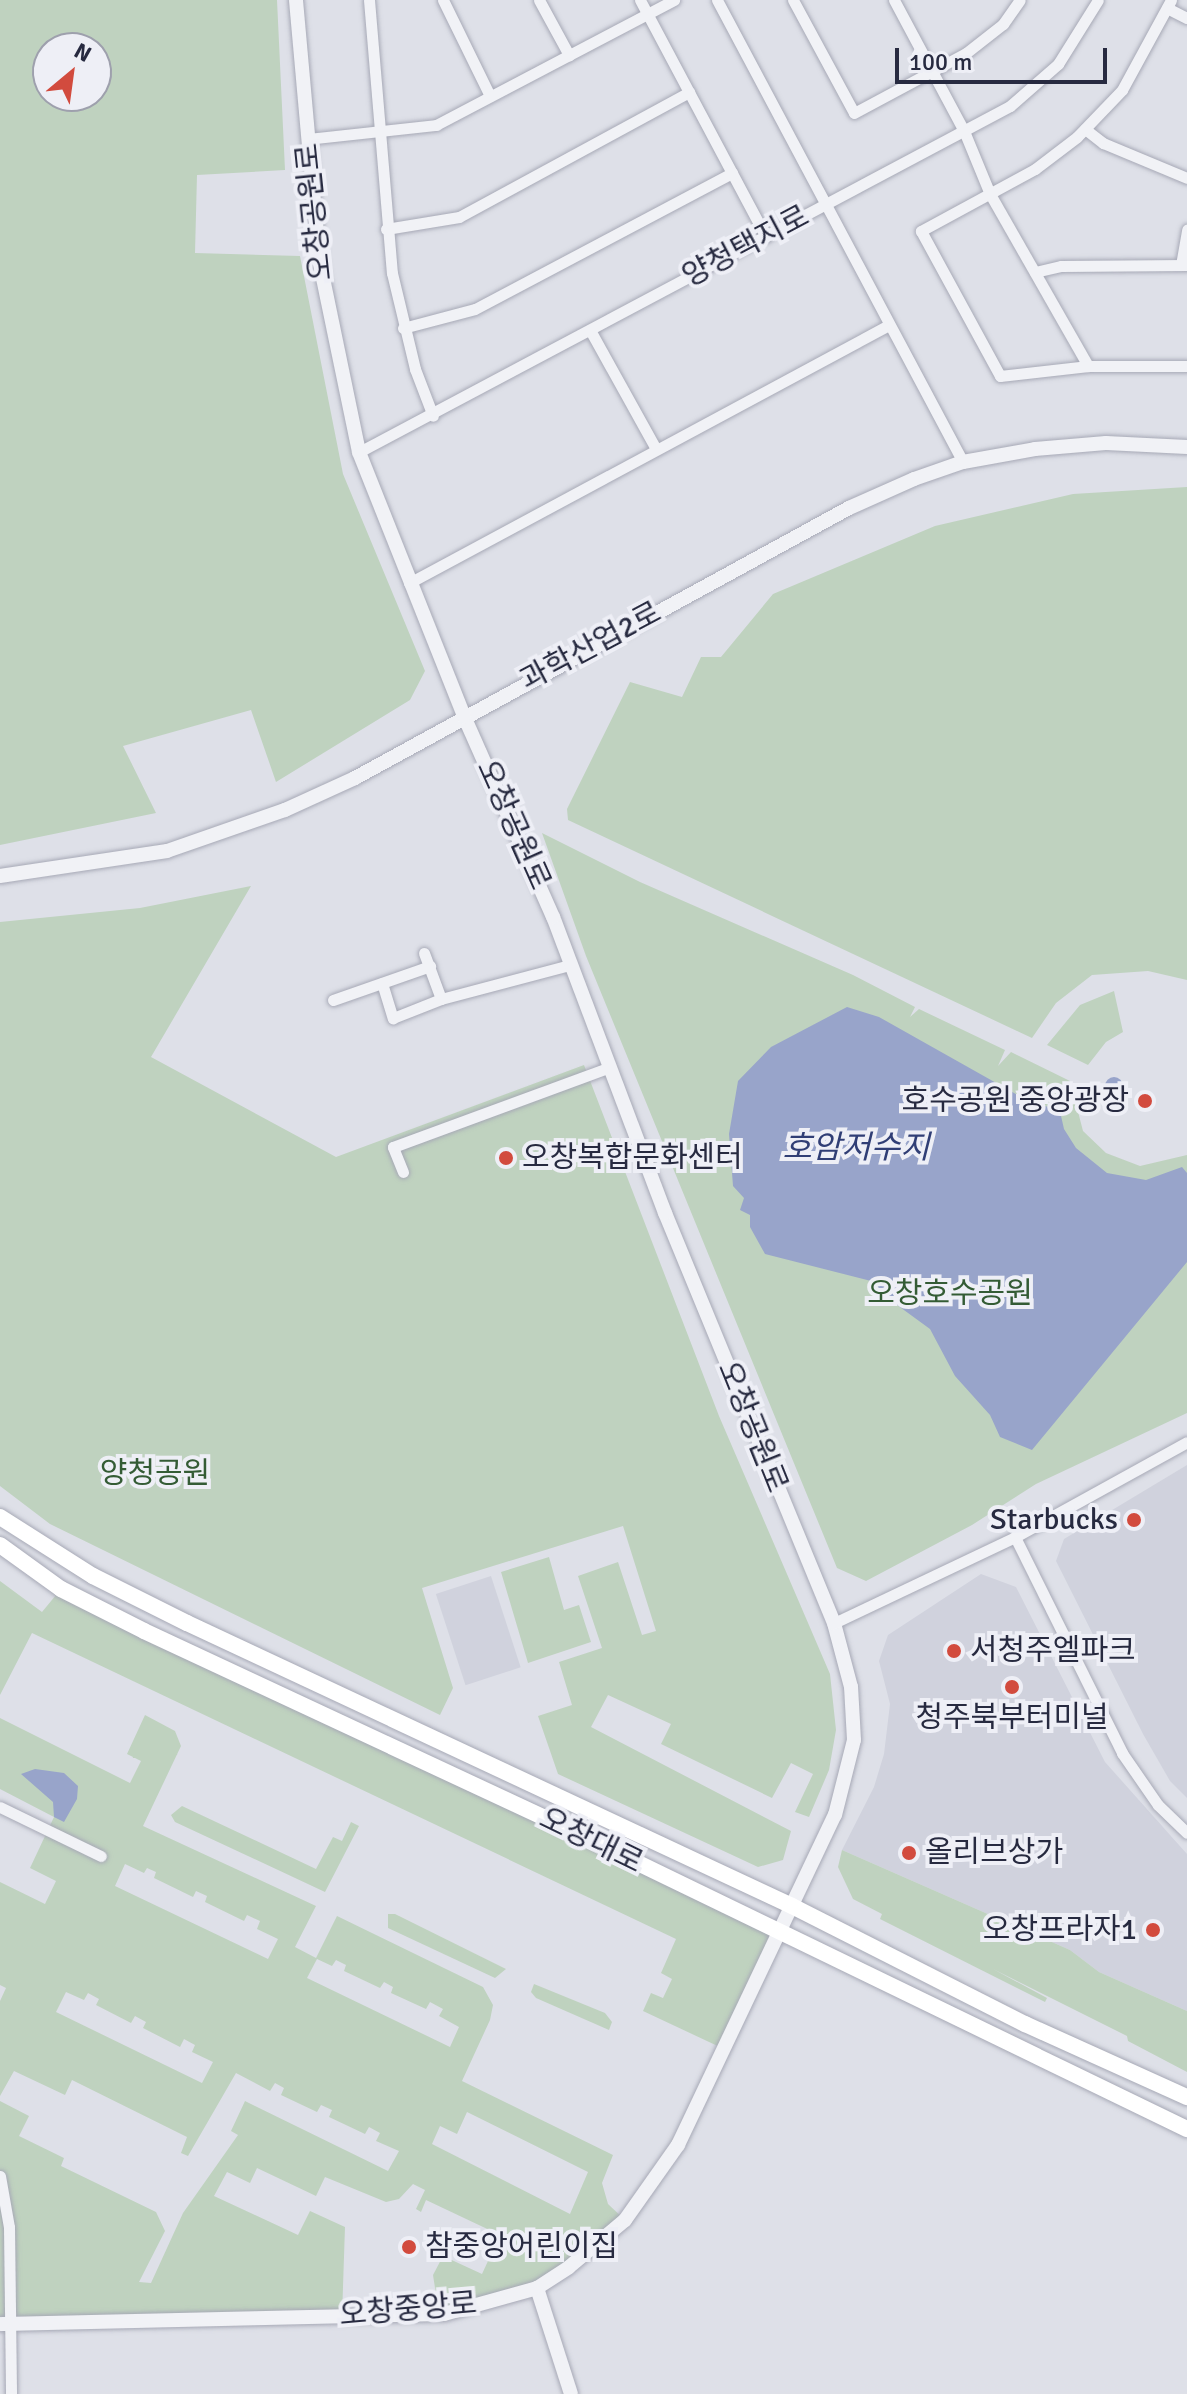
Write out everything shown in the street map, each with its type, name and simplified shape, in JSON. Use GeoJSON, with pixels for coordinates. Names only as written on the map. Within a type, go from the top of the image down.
{"type":"FeatureCollection","features":[{"type":"Feature","properties":{"kind":"main road","name":"오창대로"},"geometry":{"type":"LineString","coordinates":[[0,1517],[93,1576],[213,1636],[792,1906],[1025,2024],[1187,2097]]}},
{"type":"Feature","properties":{"kind":"main road","name":"오창대로"},"geometry":{"type":"LineString","coordinates":[[0,1545],[61,1589],[144,1631],[779,1930],[1187,2129]]}},
{"type":"Feature","properties":{"kind":"street","name":"오창공원로"},"geometry":{"type":"LineString","coordinates":[[296,0],[307,139],[328,317],[359,452],[409,583],[570,965],[608,1068],[834,1623],[854,1709],[851,1765],[835,1815],[792,1906]]}},
{"type":"Feature","properties":{"kind":"street"},"geometry":{"type":"LineString","coordinates":[[369,0],[386,229],[403,328],[433,416]]}},
{"type":"Feature","properties":{"kind":"street"},"geometry":{"type":"LineString","coordinates":[[443,0],[490,96]]}},
{"type":"Feature","properties":{"kind":"street"},"geometry":{"type":"LineString","coordinates":[[539,0],[569,55]]}},
{"type":"Feature","properties":{"kind":"street"},"geometry":{"type":"LineString","coordinates":[[640,0],[766,237]]}},
{"type":"Feature","properties":{"kind":"street"},"geometry":{"type":"LineString","coordinates":[[307,139],[377,134],[436,125],[674,0]]}},
{"type":"Feature","properties":{"kind":"street"},"geometry":{"type":"LineString","coordinates":[[717,0],[963,462]]}},
{"type":"Feature","properties":{"kind":"street"},"geometry":{"type":"LineString","coordinates":[[793,0],[854,113],[933,72],[986,38],[1020,0]]}},
{"type":"Feature","properties":{"kind":"street"},"geometry":{"type":"LineString","coordinates":[[894,0],[964,131],[990,194],[1088,366]]}},
{"type":"Feature","properties":{"kind":"street","name":"양청택지로"},"geometry":{"type":"LineString","coordinates":[[359,452],[433,416],[964,131],[1037,85],[1076,41],[1098,0]]}},
{"type":"Feature","properties":{"kind":"street"},"geometry":{"type":"LineString","coordinates":[[1187,18],[1169,4],[1130,79],[1085,129],[1046,161],[921,231],[1000,376],[1088,366],[1187,366]]}},
{"type":"Feature","properties":{"kind":"street"},"geometry":{"type":"LineString","coordinates":[[386,229],[459,217],[689,92]]}},
{"type":"Feature","properties":{"kind":"street"},"geometry":{"type":"LineString","coordinates":[[1085,129],[1103,143],[1187,178]]}},
{"type":"Feature","properties":{"kind":"street"},"geometry":{"type":"LineString","coordinates":[[403,328],[475,309],[732,173]]}},
{"type":"Feature","properties":{"kind":"street"},"geometry":{"type":"LineString","coordinates":[[1035,272],[1061,266],[1184,265],[1187,230]]}},
{"type":"Feature","properties":{"kind":"street"},"geometry":{"type":"LineString","coordinates":[[409,583],[889,325]]}},
{"type":"Feature","properties":{"kind":"street"},"geometry":{"type":"LineString","coordinates":[[590,330],[656,449]]}},
{"type":"Feature","properties":{"kind":"street","name":"과학산업2로"},"geometry":{"type":"LineString","coordinates":[[0,876],[167,851],[242,829],[355,778],[849,508],[963,462],[1083,444],[1187,447]]}},
{"type":"Feature","properties":{"kind":"street"},"geometry":{"type":"LineString","coordinates":[[424,953],[441,999]]}},
{"type":"Feature","properties":{"kind":"street"},"geometry":{"type":"LineString","coordinates":[[382,983],[393,1018],[441,999],[570,965]]}},
{"type":"Feature","properties":{"kind":"street"},"geometry":{"type":"LineString","coordinates":[[333,1000],[430,966]]}},
{"type":"Feature","properties":{"kind":"street"},"geometry":{"type":"LineString","coordinates":[[403,1172],[393,1147],[608,1068]]}},
{"type":"Feature","properties":{"kind":"street"},"geometry":{"type":"LineString","coordinates":[[834,1623],[1015,1537],[1187,1442]]}},
{"type":"Feature","properties":{"kind":"street"},"geometry":{"type":"LineString","coordinates":[[1015,1537],[1122,1753],[1158,1805],[1187,1833]]}},
{"type":"Feature","properties":{"kind":"street"},"geometry":{"type":"LineString","coordinates":[[0,1807],[101,1856]]}},
{"type":"Feature","properties":{"kind":"street","name":"오창중앙로"},"geometry":{"type":"LineString","coordinates":[[5,2324],[414,2316],[476,2307],[537,2288],[596,2247],[659,2178],[792,1906]]}},
{"type":"Feature","properties":{"kind":"street"},"geometry":{"type":"LineString","coordinates":[[0,2176],[9,2227],[5,2324],[11,2394]]}},
{"type":"Feature","properties":{"kind":"street"},"geometry":{"type":"LineString","coordinates":[[537,2288],[571,2394]]}},
{"type":"Feature","properties":{"kind":"shaded area"},"geometry":{"type":"Polygon","coordinates":[[[1187,1465],[1187,1798],[1170,1781],[1143,1734],[1056,1561],[1064,1539],[1187,1465]]]}},
{"type":"Feature","properties":{"kind":"shaded area"},"geometry":{"type":"Polygon","coordinates":[[[981,1574],[1016,1587],[1105,1762],[1187,1854],[1187,2011],[1099,1972],[1070,1950],[842,1850],[874,1787],[884,1754],[890,1704],[879,1661],[888,1635],[981,1574]]]}},
{"type":"Feature","properties":{"kind":"shaded area"},"geometry":{"type":"Polygon","coordinates":[[[491,1576],[521,1667],[466,1685],[436,1594],[491,1576]]]}},
{"type":"Feature","properties":{"kind":"green space"},"geometry":{"type":"Polygon","coordinates":[[[0,0],[277,0],[285,170],[197,175],[195,253],[300,256],[343,474],[425,671],[410,700],[276,782],[251,710],[123,746],[156,813],[0,845],[0,0]]]}},
{"type":"Feature","properties":{"kind":"green space"},"geometry":{"type":"Polygon","coordinates":[[[1187,487],[1187,980],[1148,971],[1092,975],[1056,1003],[1032,1038],[568,820],[567,809],[630,682],[682,697],[701,657],[721,657],[773,594],[935,526],[1073,494],[1187,487]]]}},
{"type":"Feature","properties":{"kind":"green space","name":"오창호수공원"},"geometry":{"type":"Polygon","coordinates":[[[542,833],[640,882],[853,975],[915,1007],[910,1017],[919,1009],[1005,1050],[998,1066],[1011,1052],[1070,1081],[1064,1092],[1076,1104],[1083,1131],[1106,1153],[1140,1166],[1187,1155],[1187,1413],[1036,1484],[972,1525],[866,1581],[837,1568],[586,956],[542,833]]]}},
{"type":"Feature","properties":{"kind":"green space","name":"양청공원"},"geometry":{"type":"Polygon","coordinates":[[[251,886],[151,1057],[336,1157],[584,1065],[719,1416],[830,1674],[836,1730],[829,1770],[809,1817],[795,1812],[813,1774],[791,1763],[772,1798],[661,1744],[671,1724],[608,1695],[591,1727],[791,1831],[783,1860],[758,1867],[558,1774],[538,1716],[572,1705],[559,1662],[602,1648],[578,1576],[618,1562],[642,1635],[656,1631],[623,1526],[422,1588],[453,1688],[440,1715],[50,1524],[0,1486],[0,922],[140,908],[251,886]]]}},
{"type":"Feature","properties":{"kind":"green space"},"geometry":{"type":"Polygon","coordinates":[[[1114,991],[1123,1032],[1106,1042],[1088,1065],[1047,1045],[1080,1005],[1114,991]]]}},
{"type":"Feature","properties":{"kind":"green space"},"geometry":{"type":"Polygon","coordinates":[[[549,1557],[564,1610],[579,1605],[591,1642],[528,1663],[501,1572],[549,1557]]]}},
{"type":"Feature","properties":{"kind":"green space"},"geometry":{"type":"Polygon","coordinates":[[[0,1581],[42,1612],[61,1589],[779,1930],[724,2049],[643,2011],[651,1993],[663,1998],[672,1979],[661,1973],[676,1939],[32,1633],[0,1695],[0,1581]]]}},
{"type":"Feature","properties":{"kind":"green space"},"geometry":{"type":"Polygon","coordinates":[[[145,1715],[175,1731],[181,1746],[143,1826],[316,1906],[295,1947],[316,1958],[337,1916],[483,1987],[493,2005],[490,2020],[462,2081],[613,2155],[602,2183],[608,2204],[625,2220],[537,2288],[439,2314],[433,2275],[443,2256],[482,2274],[500,2235],[426,2200],[421,2212],[416,2209],[425,2190],[413,2184],[399,2199],[386,2202],[325,2177],[316,2196],[257,2168],[250,2183],[227,2172],[214,2196],[298,2235],[310,2211],[345,2227],[342,2317],[0,2324],[0,2101],[29,2116],[19,2136],[64,2158],[61,2166],[156,2212],[165,2231],[139,2282],[151,2283],[183,2213],[238,2135],[231,2131],[245,2101],[388,2171],[399,2151],[376,2141],[380,2133],[369,2127],[365,2134],[329,2117],[332,2110],[321,2105],[317,2112],[281,2095],[284,2088],[275,2083],[270,2091],[236,2073],[188,2156],[181,2153],[187,2137],[72,2080],[65,2095],[14,2071],[0,2096],[0,2001],[6,1988],[0,1985],[0,1882],[45,1904],[56,1881],[30,1868],[54,1817],[0,1789],[0,1718],[130,1783],[141,1761],[127,1754],[145,1715]],[[125,1864],[115,1886],[268,1959],[278,1939],[257,1929],[260,1921],[247,1915],[244,1921],[205,1902],[207,1896],[196,1891],[193,1897],[154,1878],[156,1872],[147,1868],[144,1873],[125,1864]],[[317,1959],[307,1978],[450,2047],[459,2027],[439,2016],[443,2009],[430,2002],[426,2009],[391,1993],[393,1987],[384,1982],[380,1988],[344,1971],[346,1965],[336,1960],[332,1966],[317,1959]],[[66,1992],[56,2012],[202,2083],[213,2062],[192,2052],[195,2045],[184,2039],[180,2047],[143,2028],[146,2022],[135,2016],[131,2023],[96,2005],[99,1999],[88,1993],[84,2000],[66,1992]],[[467,2112],[457,2134],[440,2126],[432,2144],[570,2214],[588,2172],[467,2112]]]}},
{"type":"Feature","properties":{"kind":"green space"},"geometry":{"type":"Polygon","coordinates":[[[182,1806],[316,1869],[333,1837],[342,1841],[351,1822],[359,1826],[325,1892],[175,1822],[171,1815],[182,1806]]]}},
{"type":"Feature","properties":{"kind":"green space"},"geometry":{"type":"Polygon","coordinates":[[[842,1850],[1070,1950],[1099,1972],[1187,2011],[1187,2072],[1128,2041],[1127,2036],[993,1969],[1047,1998],[1045,2002],[880,1919],[882,1914],[853,1899],[838,1867],[842,1850]]]}},
{"type":"Feature","properties":{"kind":"green space"},"geometry":{"type":"Polygon","coordinates":[[[388,1914],[395,1914],[506,1969],[495,1978],[388,1928],[388,1914]]]}},
{"type":"Feature","properties":{"kind":"green space"},"geometry":{"type":"Polygon","coordinates":[[[534,1984],[605,2013],[612,2022],[609,2030],[536,1998],[531,1992],[534,1984]]]}},
{"type":"Feature","properties":{"kind":"water","name":"호암저수지"},"geometry":{"type":"Polygon","coordinates":[[[847,1007],[879,1017],[1037,1106],[1059,1107],[1064,1129],[1076,1148],[1107,1173],[1146,1180],[1182,1167],[1187,1173],[1187,1262],[1032,1450],[1000,1437],[990,1415],[955,1376],[930,1329],[882,1294],[875,1282],[765,1254],[750,1227],[750,1215],[740,1210],[744,1198],[733,1186],[729,1134],[738,1081],[771,1047],[847,1007]]]}},
{"type":"Feature","properties":{"kind":"water"},"geometry":{"type":"Polygon","coordinates":[[[1110,1077],[1118,1077],[1123,1086],[1121,1093],[1110,1095],[1105,1090],[1105,1082],[1110,1077]]]}},
{"type":"Feature","properties":{"kind":"water"},"geometry":{"type":"Polygon","coordinates":[[[35,1769],[64,1773],[78,1786],[77,1799],[64,1822],[54,1817],[53,1802],[21,1774],[35,1769]]]}},
{"type":"Feature","properties":{"kind":"place","name":"호수공원 중앙광장"},"geometry":{"type":"Point","coordinates":[1145,1101]}},
{"type":"Feature","properties":{"kind":"place","name":"오창복합문화센터"},"geometry":{"type":"Point","coordinates":[506,1158]}},
{"type":"Feature","properties":{"kind":"place","name":"Starbucks"},"geometry":{"type":"Point","coordinates":[1134,1520]}},
{"type":"Feature","properties":{"kind":"place","name":"서청주엘파크"},"geometry":{"type":"Point","coordinates":[954,1651]}},
{"type":"Feature","properties":{"kind":"place","name":"청주북부터미널"},"geometry":{"type":"Point","coordinates":[1012,1687]}},
{"type":"Feature","properties":{"kind":"place","name":"올리브상가"},"geometry":{"type":"Point","coordinates":[909,1853]}},
{"type":"Feature","properties":{"kind":"place","name":"오창프라자1"},"geometry":{"type":"Point","coordinates":[1153,1930]}},
{"type":"Feature","properties":{"kind":"place","name":"참중앙어린이집"},"geometry":{"type":"Point","coordinates":[409,2247]}}]}
